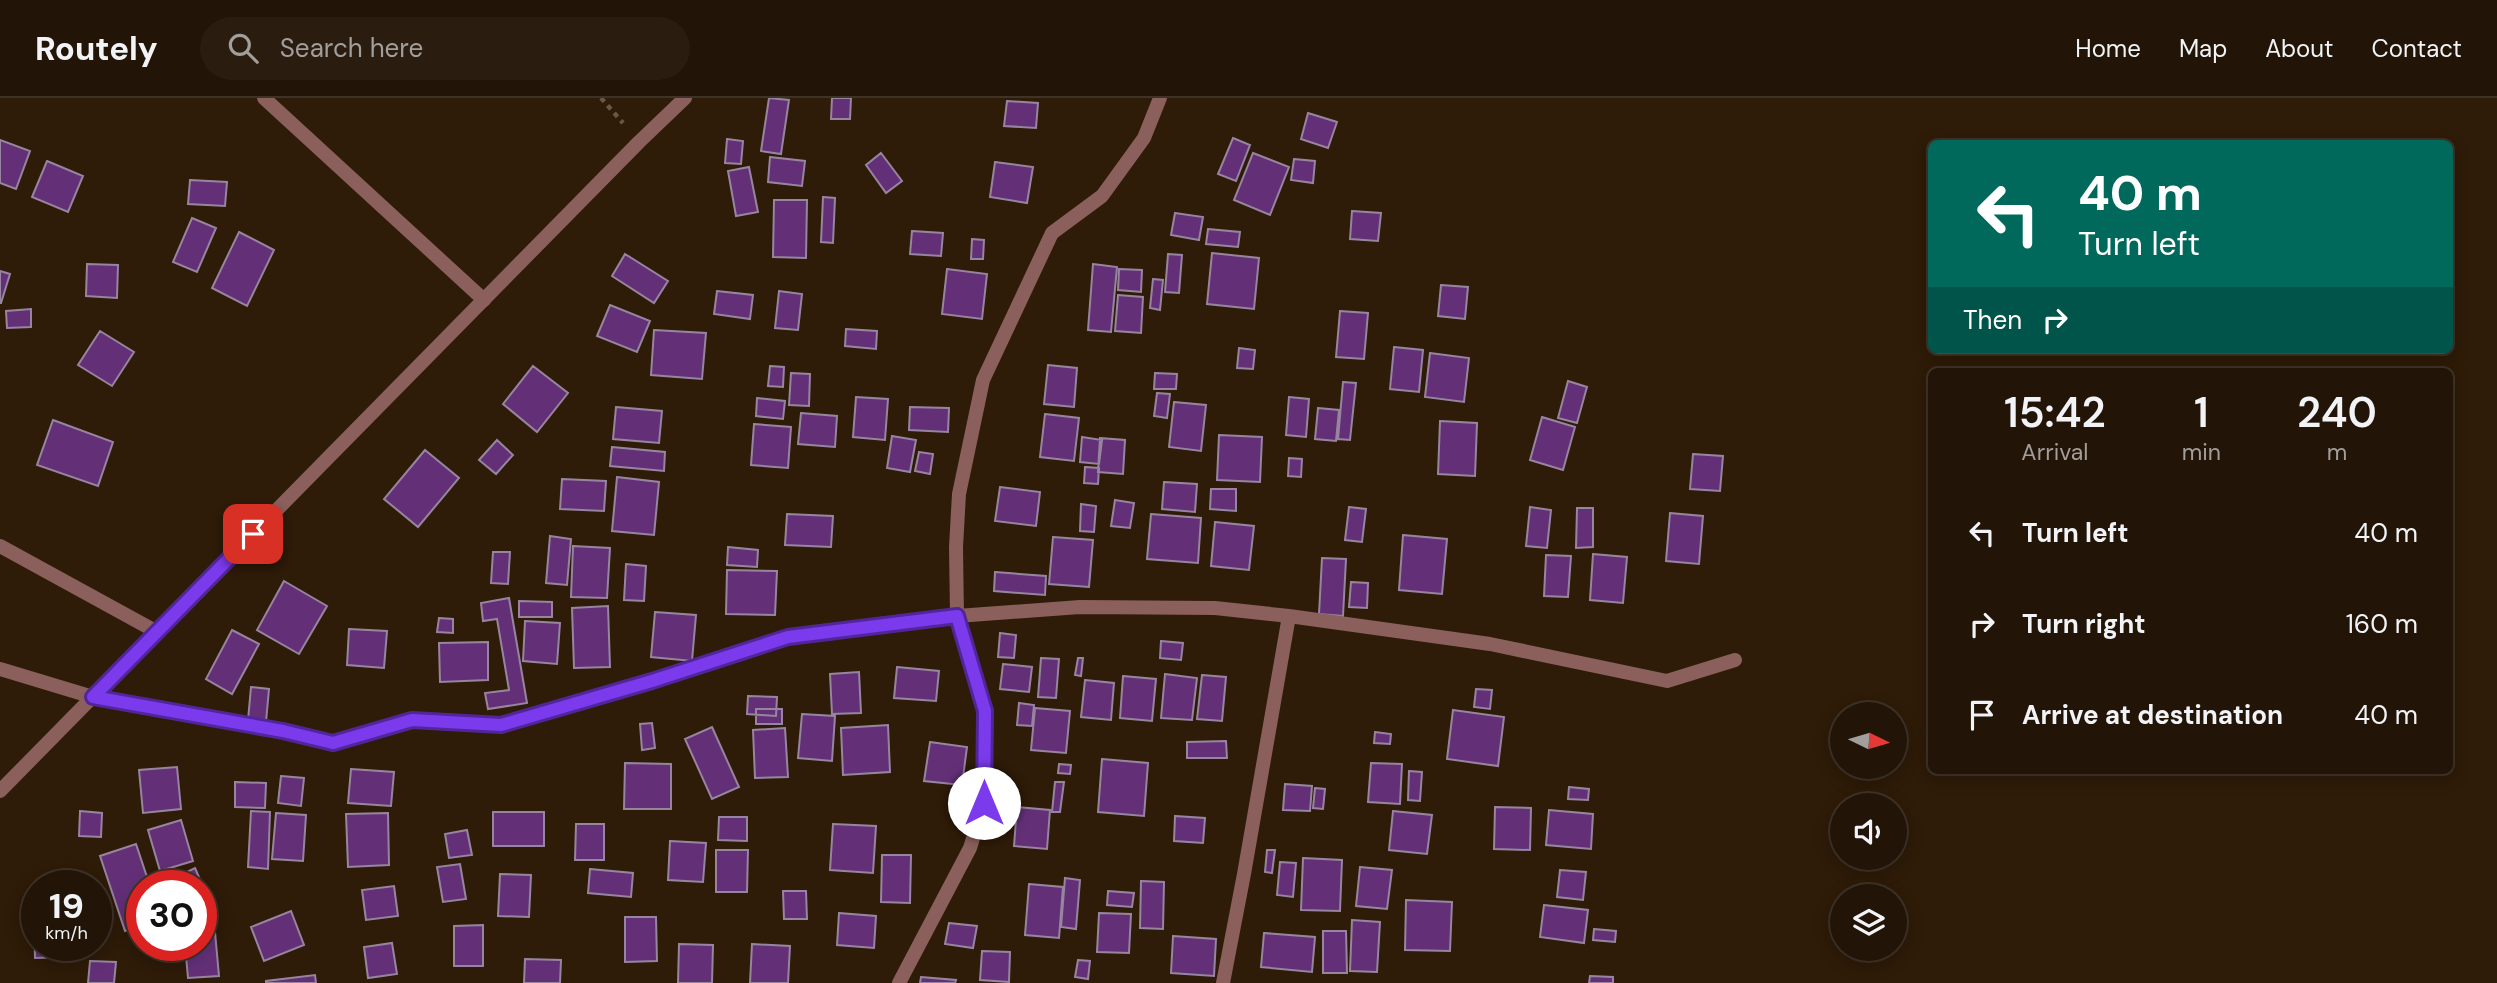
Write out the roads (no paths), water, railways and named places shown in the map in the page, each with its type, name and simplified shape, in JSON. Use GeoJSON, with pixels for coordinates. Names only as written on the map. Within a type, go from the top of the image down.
{"type":"FeatureCollection","features":[{"type":"Feature","properties":{"kind":"street"},"geometry":{"type":"LineString","coordinates":[[264,98],[484,300]]}},
{"type":"Feature","properties":{"kind":"street"},"geometry":{"type":"LineString","coordinates":[[0,791],[685,98]]}},
{"type":"Feature","properties":{"kind":"street"},"geometry":{"type":"LineString","coordinates":[[899,983],[970,848],[984,803],[985,711],[957,616],[956,547],[959,494],[983,380],[1052,233],[1102,196],[1144,138],[1160,98]]}},
{"type":"Feature","properties":{"kind":"street"},"geometry":{"type":"LineString","coordinates":[[0,546],[157,632]]}},
{"type":"Feature","properties":{"kind":"street"},"geometry":{"type":"LineString","coordinates":[[0,669],[93,697],[283,731],[333,743],[412,720],[501,725],[652,681],[788,637],[957,616],[1094,607],[1215,608],[1289,616],[1490,644],[1667,681],[1735,660]]}},
{"type":"Feature","properties":{"kind":"street"},"geometry":{"type":"LineString","coordinates":[[1223,983],[1247,862],[1289,616]]}}]}
